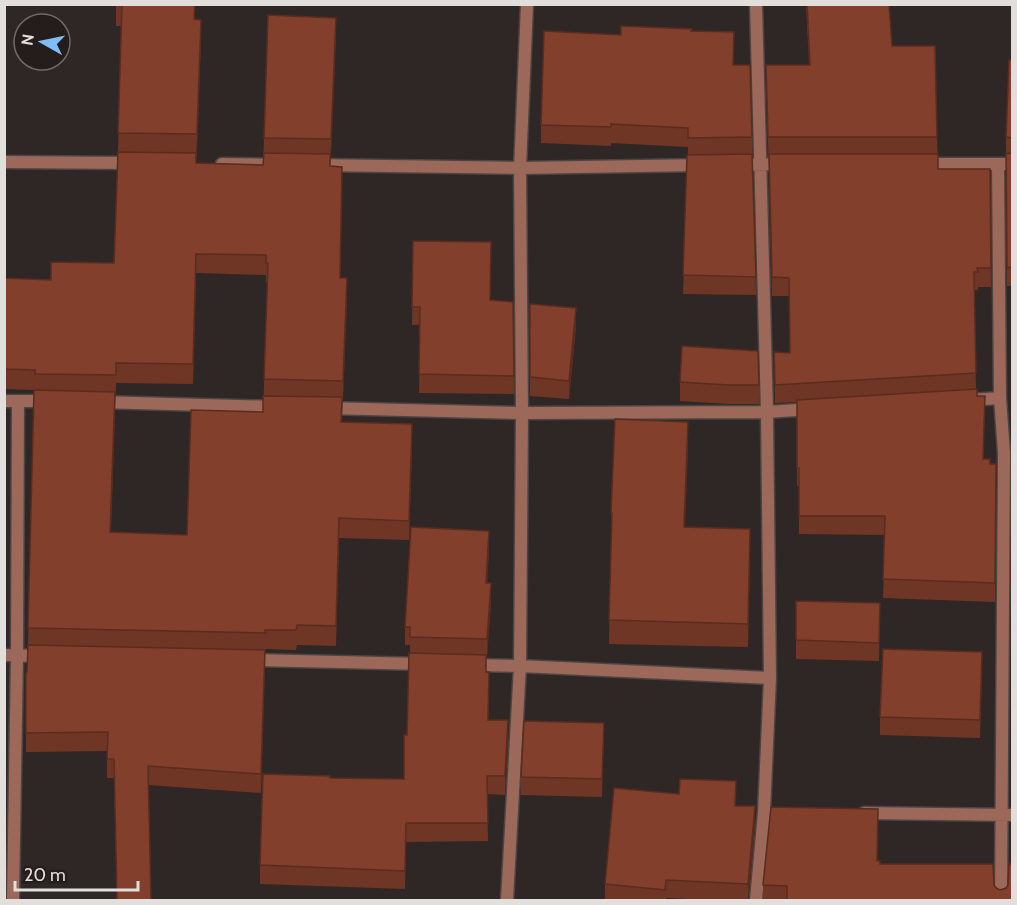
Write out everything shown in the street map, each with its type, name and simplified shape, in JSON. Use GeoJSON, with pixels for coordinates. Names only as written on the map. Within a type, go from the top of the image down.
{"type":"FeatureCollection","features":[{"type":"Feature","properties":{"kind":"street"},"geometry":{"type":"LineString","coordinates":[[507,900],[519,666],[522,412],[520,168],[527,4]]}},
{"type":"Feature","properties":{"kind":"street"},"geometry":{"type":"LineString","coordinates":[[756,4],[767,412],[770,678],[770,812],[756,900]]}},
{"type":"Feature","properties":{"kind":"street"},"geometry":{"type":"LineString","coordinates":[[4,162],[148,164]]}},
{"type":"Feature","properties":{"kind":"street"},"geometry":{"type":"LineString","coordinates":[[208,164],[520,168],[796,164]]}},
{"type":"Feature","properties":{"kind":"street"},"geometry":{"type":"LineString","coordinates":[[915,164],[1012,164]]}},
{"type":"Feature","properties":{"kind":"street"},"geometry":{"type":"LineString","coordinates":[[998,164],[1000,398],[1004,453],[1007,815],[1002,900]]}},
{"type":"Feature","properties":{"kind":"street"},"geometry":{"type":"LineString","coordinates":[[953,401],[1000,398]]}},
{"type":"Feature","properties":{"kind":"street"},"geometry":{"type":"LineString","coordinates":[[12,900],[11,655],[18,400]]}},
{"type":"Feature","properties":{"kind":"street"},"geometry":{"type":"LineString","coordinates":[[4,401],[64,402]]}},
{"type":"Feature","properties":{"kind":"street"},"geometry":{"type":"LineString","coordinates":[[88,402],[287,407]]}},
{"type":"Feature","properties":{"kind":"street"},"geometry":{"type":"LineString","coordinates":[[311,408],[522,412],[767,412],[825,408]]}},
{"type":"Feature","properties":{"kind":"street"},"geometry":{"type":"LineString","coordinates":[[11,655],[53,656]]}},
{"type":"Feature","properties":{"kind":"street"},"geometry":{"type":"LineString","coordinates":[[232,660],[436,664]]}},
{"type":"Feature","properties":{"kind":"street"},"geometry":{"type":"LineString","coordinates":[[460,664],[770,678]]}},
{"type":"Feature","properties":{"kind":"street"},"geometry":{"type":"LineString","coordinates":[[847,813],[1007,815]]}},
{"type":"Feature","properties":{"kind":"building"},"geometry":{"type":"Polygon","coordinates":[[[122,4],[195,4],[194,19],[201,20],[197,134],[118,133],[122,4]]]}},
{"type":"Feature","properties":{"kind":"building"},"geometry":{"type":"Polygon","coordinates":[[[807,4],[889,4],[892,46],[935,46],[937,137],[768,137],[766,65],[810,65],[807,4]]]}},
{"type":"Feature","properties":{"kind":"building"},"geometry":{"type":"Polygon","coordinates":[[[268,15],[336,18],[331,139],[264,138],[268,15]]]}},
{"type":"Feature","properties":{"kind":"building"},"geometry":{"type":"Polygon","coordinates":[[[621,26],[734,32],[733,65],[750,65],[752,137],[688,138],[688,128],[611,124],[611,127],[541,125],[544,31],[621,35],[621,26]]]}},
{"type":"Feature","properties":{"kind":"building"},"geometry":{"type":"Polygon","coordinates":[[[1009,60],[1012,60],[1012,138],[1006,137],[1009,60]]]}},
{"type":"Feature","properties":{"kind":"building"},"geometry":{"type":"Polygon","coordinates":[[[118,152],[196,153],[196,163],[263,165],[264,153],[330,154],[330,166],[342,167],[340,278],[347,278],[343,381],[264,379],[268,263],[266,263],[266,255],[196,254],[193,364],[116,363],[116,375],[35,374],[35,370],[4,369],[4,278],[51,280],[51,262],[114,263],[118,152]]]}},
{"type":"Feature","properties":{"kind":"building"},"geometry":{"type":"Polygon","coordinates":[[[1012,153],[1012,267],[1007,268],[1006,154],[1012,153]]]}},
{"type":"Feature","properties":{"kind":"building"},"geometry":{"type":"Polygon","coordinates":[[[752,154],[756,277],[683,275],[687,155],[752,154]]]}},
{"type":"Feature","properties":{"kind":"building"},"geometry":{"type":"Polygon","coordinates":[[[769,154],[938,154],[938,169],[990,169],[991,268],[977,268],[978,272],[974,272],[976,373],[775,385],[774,352],[790,353],[789,278],[772,277],[769,154]]]}},
{"type":"Feature","properties":{"kind":"building"},"geometry":{"type":"Polygon","coordinates":[[[413,241],[491,242],[490,300],[513,302],[514,376],[419,374],[420,307],[412,307],[413,241]]]}},
{"type":"Feature","properties":{"kind":"building"},"geometry":{"type":"Polygon","coordinates":[[[530,304],[576,308],[569,381],[530,377],[530,304]]]}},
{"type":"Feature","properties":{"kind":"building"},"geometry":{"type":"Polygon","coordinates":[[[682,346],[758,351],[759,385],[680,382],[682,346]]]}},
{"type":"Feature","properties":{"kind":"building"},"geometry":{"type":"Polygon","coordinates":[[[977,389],[977,396],[985,396],[983,459],[990,459],[990,464],[996,464],[995,583],[883,579],[885,516],[799,516],[797,400],[977,389]]]}},
{"type":"Feature","properties":{"kind":"building"},"geometry":{"type":"Polygon","coordinates":[[[34,390],[115,392],[110,532],[187,535],[191,410],[263,412],[263,396],[342,397],[341,422],[412,424],[409,521],[339,518],[336,626],[297,625],[296,630],[265,630],[265,633],[28,628],[34,390]]]}},
{"type":"Feature","properties":{"kind":"building"},"geometry":{"type":"Polygon","coordinates":[[[615,419],[688,422],[684,527],[750,529],[748,624],[609,620],[615,419]]]}},
{"type":"Feature","properties":{"kind":"building"},"geometry":{"type":"Polygon","coordinates":[[[1012,464],[1012,584],[1011,584],[1012,464]]]}},
{"type":"Feature","properties":{"kind":"building"},"geometry":{"type":"Polygon","coordinates":[[[411,527],[489,531],[486,583],[491,583],[487,639],[410,637],[410,627],[405,627],[411,527]]]}},
{"type":"Feature","properties":{"kind":"building"},"geometry":{"type":"Polygon","coordinates":[[[796,601],[880,603],[879,643],[796,640],[796,601]]]}},
{"type":"Feature","properties":{"kind":"building"},"geometry":{"type":"Polygon","coordinates":[[[28,645],[265,650],[261,774],[148,766],[151,900],[117,900],[114,759],[107,759],[108,732],[26,733],[28,645]]]}},
{"type":"Feature","properties":{"kind":"building"},"geometry":{"type":"Polygon","coordinates":[[[883,649],[982,652],[980,720],[880,717],[883,649]]]}},
{"type":"Feature","properties":{"kind":"building"},"geometry":{"type":"Polygon","coordinates":[[[409,653],[486,655],[486,672],[489,672],[488,720],[508,720],[505,776],[487,776],[488,823],[406,823],[405,871],[260,865],[263,774],[404,779],[409,653]]]}},
{"type":"Feature","properties":{"kind":"building"},"geometry":{"type":"Polygon","coordinates":[[[524,721],[604,723],[602,779],[521,777],[524,721]]]}},
{"type":"Feature","properties":{"kind":"building"},"geometry":{"type":"Polygon","coordinates":[[[680,779],[736,781],[735,806],[755,806],[748,884],[666,880],[665,890],[605,884],[614,788],[679,794],[680,779]]]}},
{"type":"Feature","properties":{"kind":"building"},"geometry":{"type":"Polygon","coordinates":[[[771,807],[878,809],[877,861],[880,861],[880,864],[993,864],[994,885],[1000,890],[1008,885],[1009,864],[1012,864],[1012,900],[787,900],[787,886],[763,885],[771,807]]]}}]}
